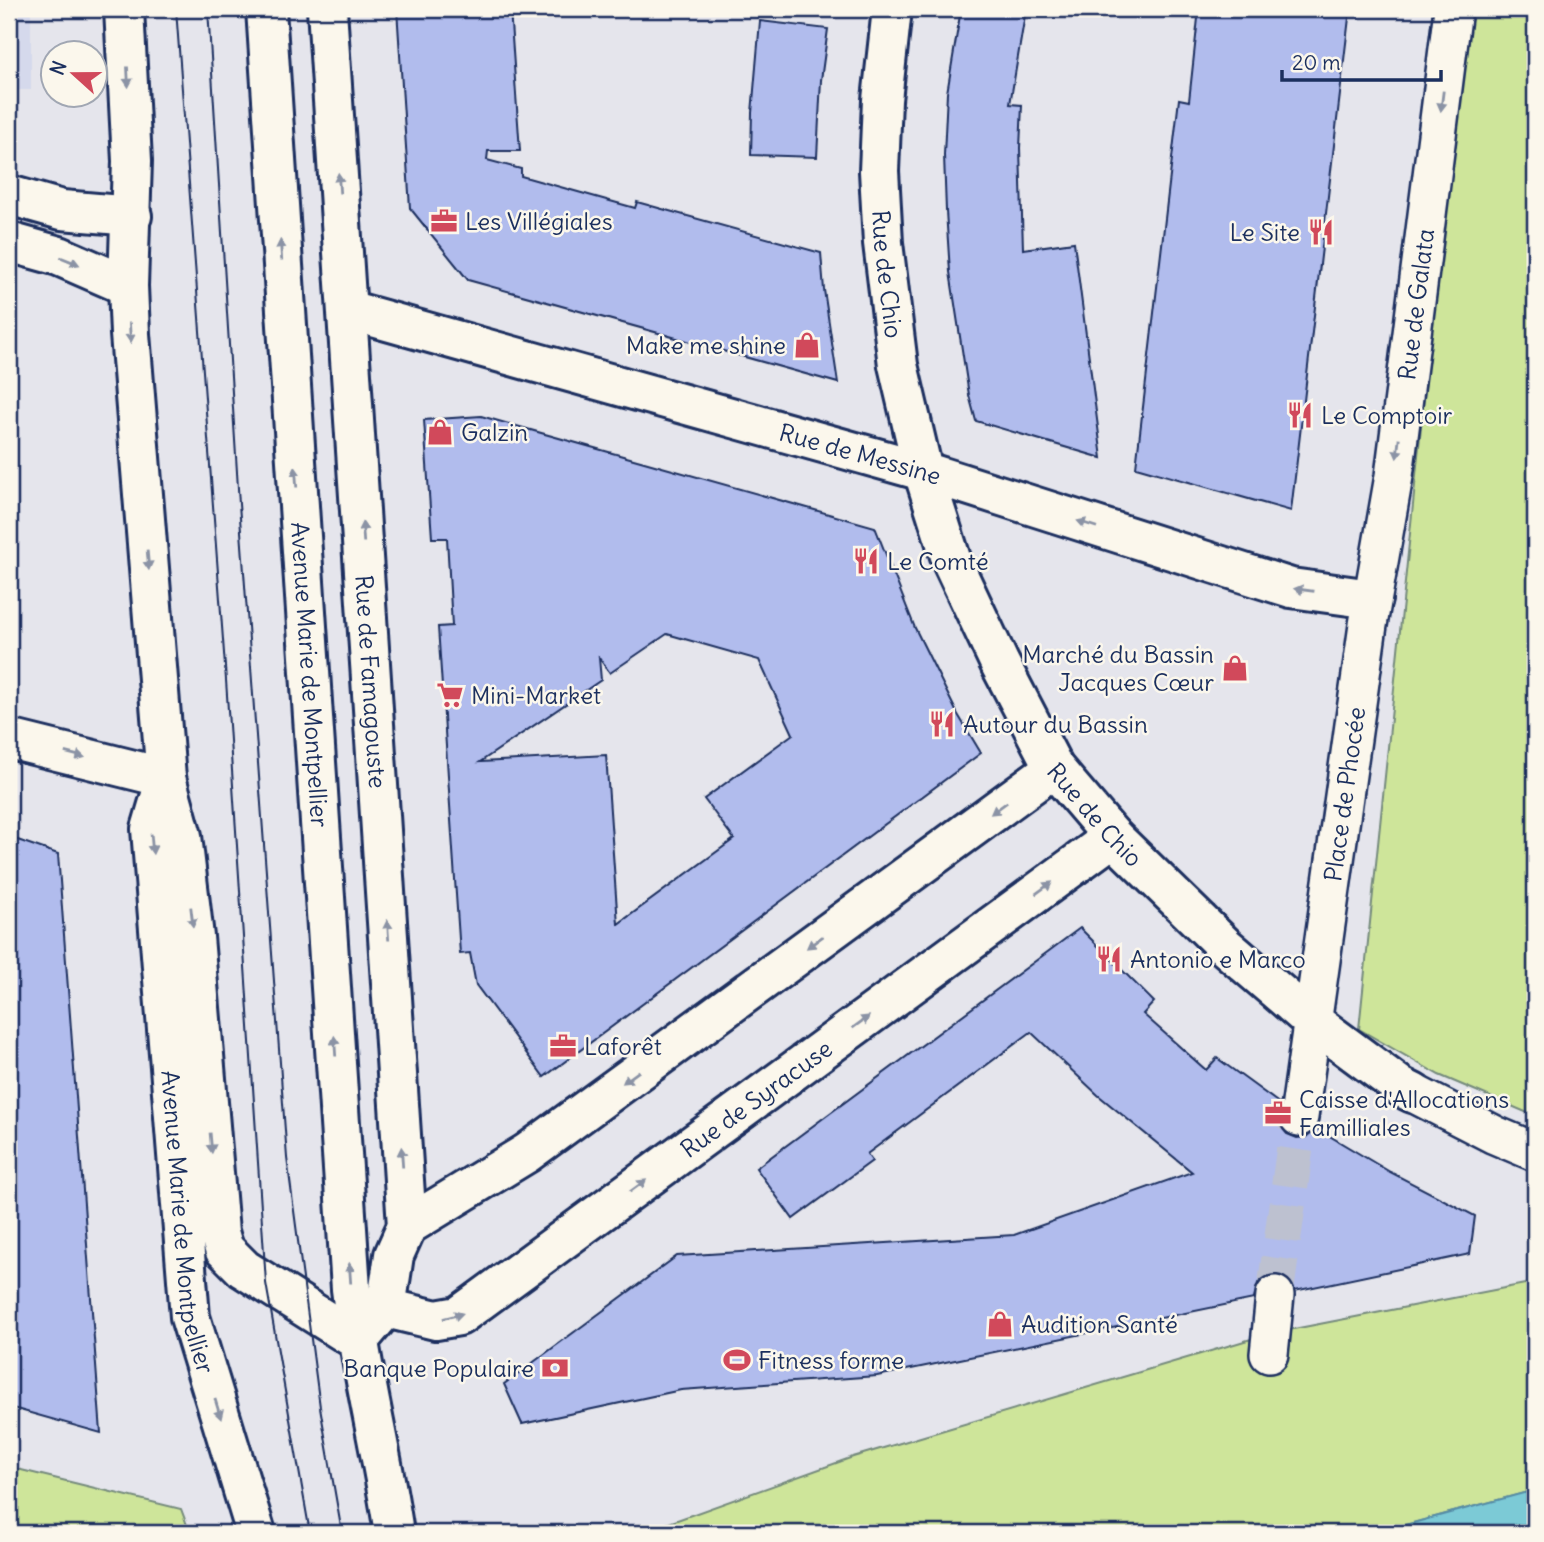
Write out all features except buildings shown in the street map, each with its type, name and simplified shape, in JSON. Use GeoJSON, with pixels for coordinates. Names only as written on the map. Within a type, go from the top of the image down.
{"type":"FeatureCollection","features":[{"type":"Feature","properties":{"kind":"street","name":"Avenue Marie de Montpellier"},"geometry":{"type":"LineString","coordinates":[[124,9],[132,161],[128,286],[130,334],[166,778],[182,836],[194,937],[219,1232],[224,1249],[244,1269],[358,1341]]}},
{"type":"Feature","properties":{"kind":"street","name":"Avenue Marie de Montpellier"},"geometry":{"type":"LineString","coordinates":[[266,9],[349,1261],[358,1341],[387,1483],[394,1533]]}},
{"type":"Feature","properties":{"kind":"street","name":"Rue de Famagouste"},"geometry":{"type":"LineString","coordinates":[[327,9],[407,1226],[394,1255],[386,1308]]}},
{"type":"Feature","properties":{"kind":"street","name":"Rue de Chio"},"geometry":{"type":"LineString","coordinates":[[892,9],[881,111],[879,171],[883,243],[898,365],[923,471],[952,562],[1000,664],[1054,768],[1113,837],[1227,948],[1314,1005],[1401,1087],[1495,1135],[1535,1152]]}},
{"type":"Feature","properties":{"kind":"street","name":"Rue de Galata"},"geometry":{"type":"LineString","coordinates":[[1372,599],[1396,463],[1453,9]]}},
{"type":"Feature","properties":{"kind":"street"},"geometry":{"type":"LineString","coordinates":[[9,195],[62,210],[132,216]]}},
{"type":"Feature","properties":{"kind":"street"},"geometry":{"type":"LineString","coordinates":[[9,242],[60,256],[128,286]]}},
{"type":"Feature","properties":{"kind":"street","name":"Rue de Messine"},"geometry":{"type":"LineString","coordinates":[[348,310],[923,471],[1291,588],[1372,599]]}},
{"type":"Feature","properties":{"kind":"street","name":"Place de Phocée"},"geometry":{"type":"LineString","coordinates":[[1299,1117],[1372,599]]}},
{"type":"Feature","properties":{"kind":"street"},"geometry":{"type":"LineString","coordinates":[[9,739],[166,778]]}},
{"type":"Feature","properties":{"kind":"street"},"geometry":{"type":"LineString","coordinates":[[407,1226],[527,1153],[1054,768]]}},
{"type":"Feature","properties":{"kind":"street","name":"Avenue Marie de Montpellier"},"geometry":{"type":"LineString","coordinates":[[166,778],[151,829],[190,1317],[256,1533]]}},
{"type":"Feature","properties":{"kind":"street","name":"Rue de Syracuse"},"geometry":{"type":"LineString","coordinates":[[386,1308],[436,1320],[459,1316],[1113,837]]}},
{"type":"Feature","properties":{"kind":"street"},"geometry":{"type":"LineString","coordinates":[[1269,1354],[1275,1295]]}},
{"type":"Feature","properties":{"kind":"street"},"geometry":{"type":"LineString","coordinates":[[358,1341],[386,1308]]}},
{"type":"Feature","properties":{"kind":"shaded area"},"geometry":{"type":"Polygon","coordinates":[[[9,9],[31,9],[31,90],[9,90],[9,9]]]}},
{"type":"Feature","properties":{"kind":"green space"},"geometry":{"type":"Polygon","coordinates":[[[1464,9],[1535,9],[1535,1116],[1439,1075],[1359,1029],[1464,9]]]}},
{"type":"Feature","properties":{"kind":"green space"},"geometry":{"type":"Polygon","coordinates":[[[1535,1282],[1535,1490],[1382,1533],[641,1533],[853,1457],[1268,1334],[1535,1282]]]}},
{"type":"Feature","properties":{"kind":"green space"},"geometry":{"type":"Polygon","coordinates":[[[9,1467],[181,1509],[190,1533],[9,1533],[9,1467]]]}},
{"type":"Feature","properties":{"kind":"water"},"geometry":{"type":"Polygon","coordinates":[[[1535,1490],[1535,1533],[1382,1533],[1398,1527],[1535,1490]]]}},
{"type":"Feature","properties":{"kind":"tunnel"},"geometry":{"type":"LineString","coordinates":[[1275,1295],[1299,1117]]}},
{"type":"Feature","properties":{"kind":"tram line"},"geometry":{"type":"LineString","coordinates":[[176,9],[226,680],[266,1283],[310,1533]]}},
{"type":"Feature","properties":{"kind":"tram line"},"geometry":{"type":"LineString","coordinates":[[208,9],[239,504],[287,1158],[320,1407],[342,1533]]}},
{"type":"Feature","properties":{"kind":"place","name":"Les Villégiales"},"geometry":{"type":"Point","coordinates":[444,221]}},
{"type":"Feature","properties":{"kind":"place","name":"Le Site"},"geometry":{"type":"Point","coordinates":[1321,232]}},
{"type":"Feature","properties":{"kind":"place","name":"Make me shine"},"geometry":{"type":"Point","coordinates":[807,345]}},
{"type":"Feature","properties":{"kind":"place","name":"Le Comptoir"},"geometry":{"type":"Point","coordinates":[1300,415]}},
{"type":"Feature","properties":{"kind":"place","name":"Galzin"},"geometry":{"type":"Point","coordinates":[440,432]}},
{"type":"Feature","properties":{"kind":"place","name":"Le Comté"},"geometry":{"type":"Point","coordinates":[866,561]}},
{"type":"Feature","properties":{"kind":"place","name":"Marché du Bassin Jacques Cœur"},"geometry":{"type":"Point","coordinates":[1235,668]}},
{"type":"Feature","properties":{"kind":"place","name":"Mini-Market"},"geometry":{"type":"Point","coordinates":[450,695]}},
{"type":"Feature","properties":{"kind":"place","name":"Autour du Bassin"},"geometry":{"type":"Point","coordinates":[942,724]}},
{"type":"Feature","properties":{"kind":"place","name":"Antonio e Marco"},"geometry":{"type":"Point","coordinates":[1109,959]}},
{"type":"Feature","properties":{"kind":"place","name":"Laforêt"},"geometry":{"type":"Point","coordinates":[563,1046]}},
{"type":"Feature","properties":{"kind":"place","name":"Caisse d'Allocations Familliales"},"geometry":{"type":"Point","coordinates":[1278,1113]}},
{"type":"Feature","properties":{"kind":"place","name":"Audition Santé"},"geometry":{"type":"Point","coordinates":[1000,1324]}},
{"type":"Feature","properties":{"kind":"place","name":"Fitness forme"},"geometry":{"type":"Point","coordinates":[737,1360]}},
{"type":"Feature","properties":{"kind":"place","name":"Banque Populaire"},"geometry":{"type":"Point","coordinates":[555,1368]}}]}
